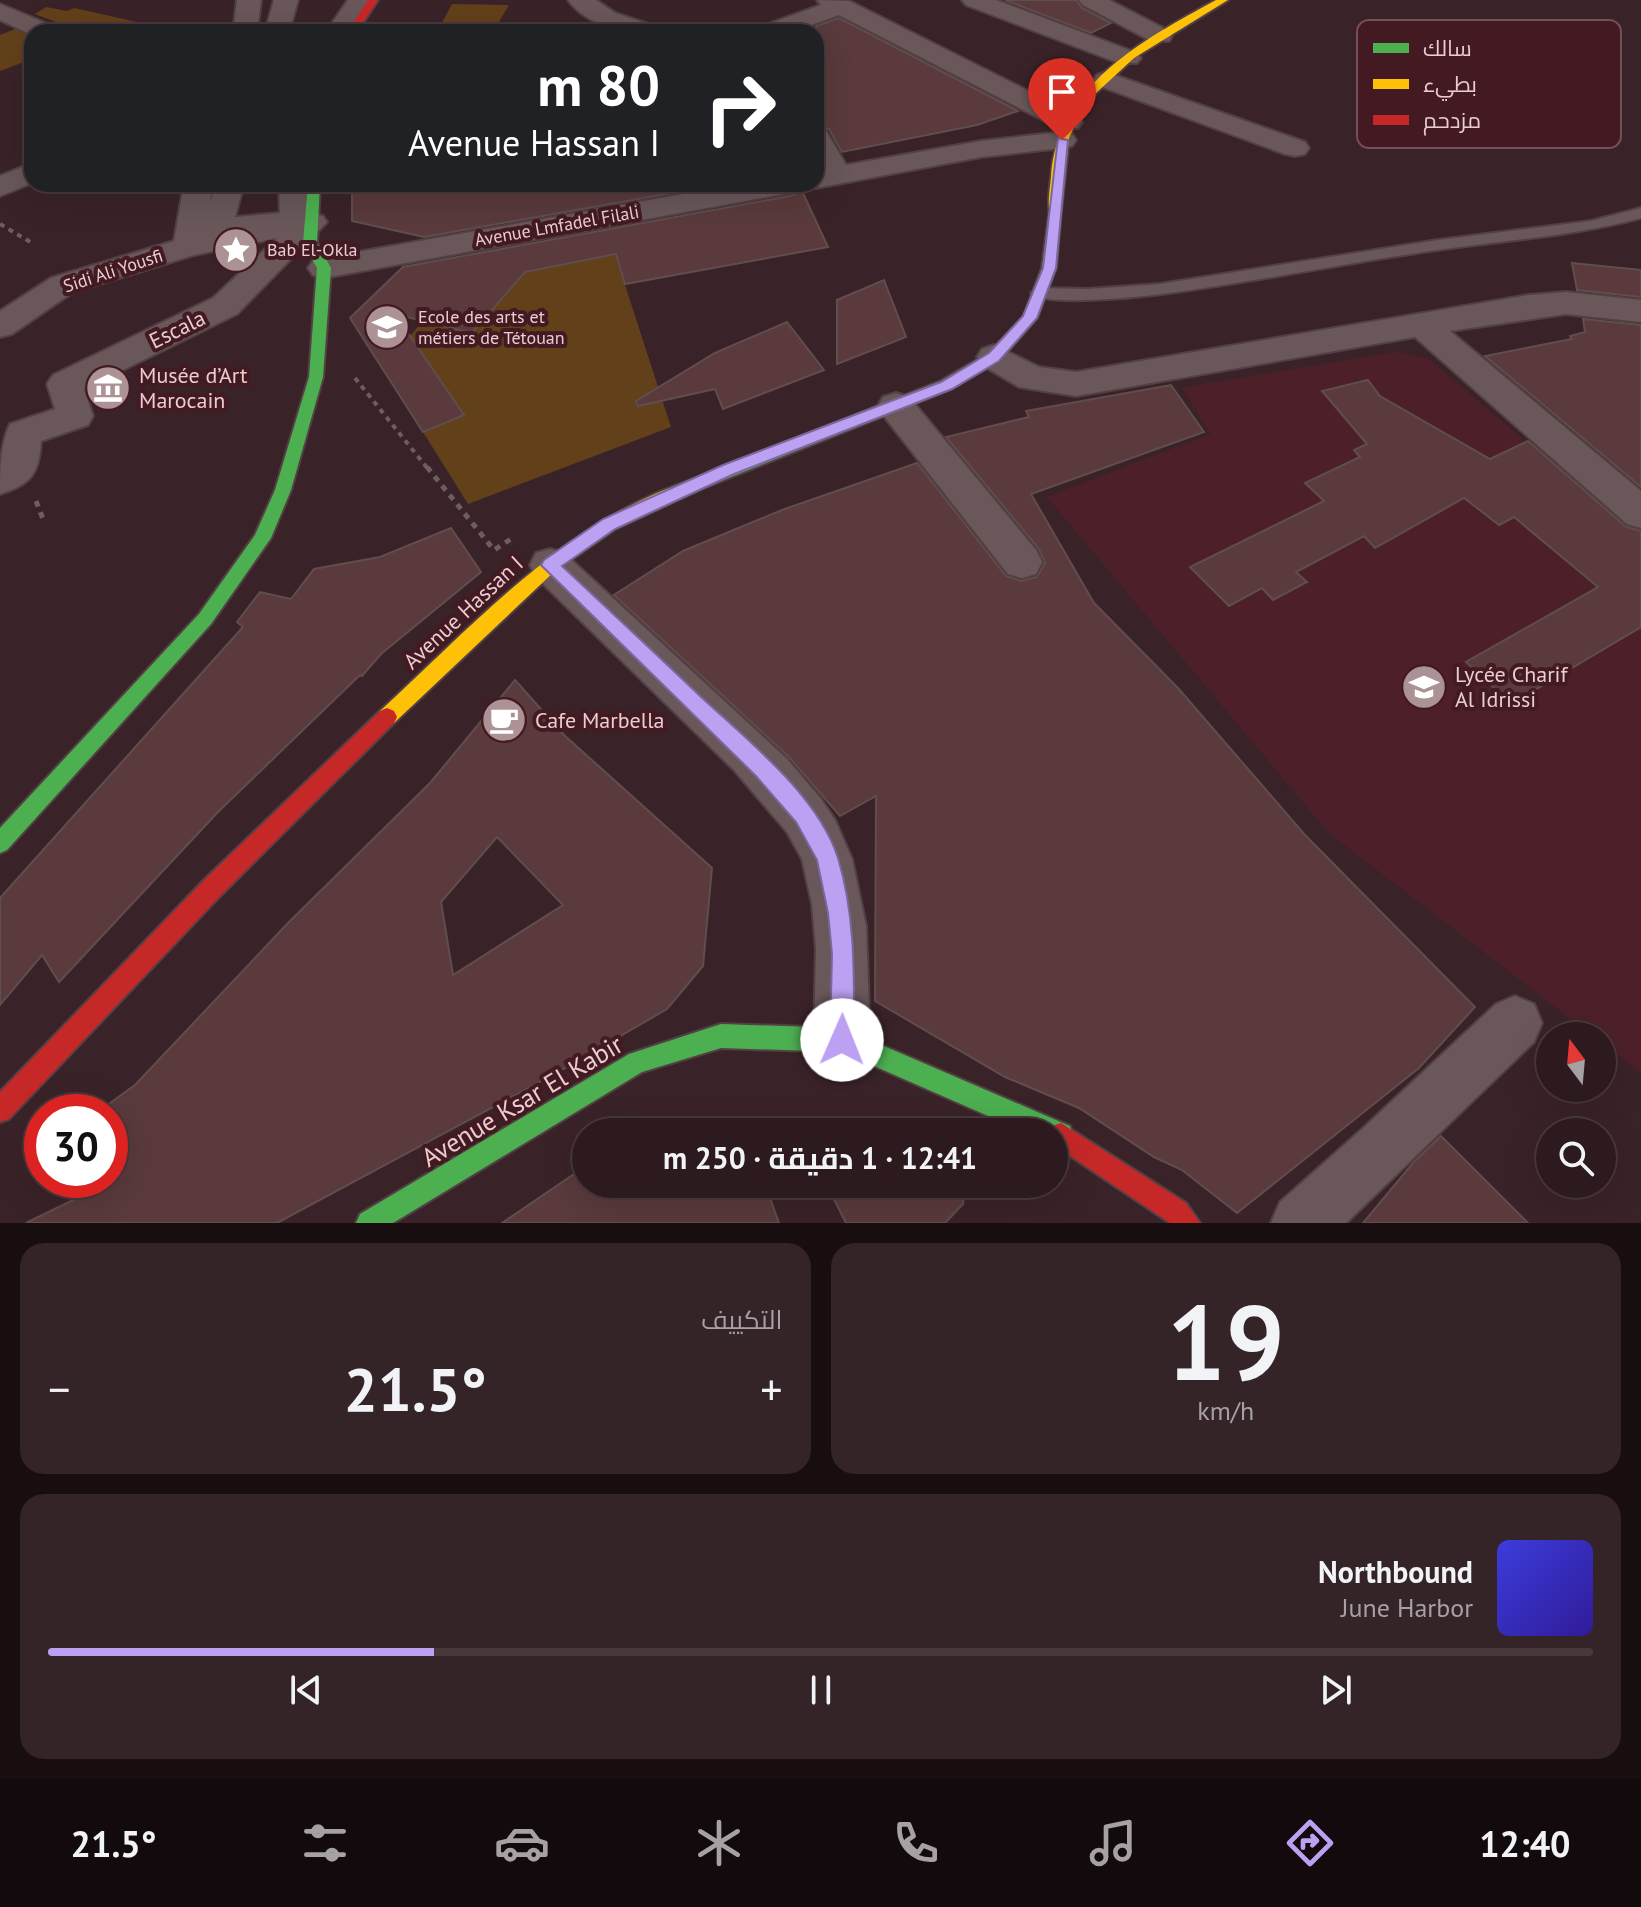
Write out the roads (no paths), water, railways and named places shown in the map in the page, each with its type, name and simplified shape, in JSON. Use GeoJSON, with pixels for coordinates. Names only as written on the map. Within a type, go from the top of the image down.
{"type":"FeatureCollection","features":[{"type":"Feature","properties":{"kind":"main road"},"geometry":{"type":"LineString","coordinates":[[357,24],[373,0]]}},
{"type":"Feature","properties":{"kind":"main road"},"geometry":{"type":"LineString","coordinates":[[1065,131],[1128,58],[1223,0]]}},
{"type":"Feature","properties":{"kind":"main road","name":"Avenue Hassan I"},"geometry":{"type":"LineString","coordinates":[[0,1110],[213,887],[431,674],[534,550],[609,524],[729,470],[896,406],[946,385],[994,357],[1030,318],[1049,268],[1065,131]]}},
{"type":"Feature","properties":{"kind":"main road"},"geometry":{"type":"LineString","coordinates":[[0,843],[205,619],[262,538],[283,490],[316,377],[324,268],[310,243],[314,192]]}},
{"type":"Feature","properties":{"kind":"main road","name":"Avenue Ksar El Kabir"},"geometry":{"type":"LineString","coordinates":[[369,1223],[637,1062],[721,1036],[842,1040],[1056,1131],[1177,1212],[1187,1223]]}},
{"type":"Feature","properties":{"kind":"street"},"geometry":{"type":"LineString","coordinates":[[246,24],[249,0]]}},
{"type":"Feature","properties":{"kind":"street"},"geometry":{"type":"LineString","coordinates":[[279,24],[286,0]]}},
{"type":"Feature","properties":{"kind":"street"},"geometry":{"type":"LineString","coordinates":[[344,24],[360,0]]}},
{"type":"Feature","properties":{"kind":"street"},"geometry":{"type":"LineString","coordinates":[[580,0],[607,18],[625,24]]}},
{"type":"Feature","properties":{"kind":"street"},"geometry":{"type":"LineString","coordinates":[[974,0],[1128,58]]}},
{"type":"Feature","properties":{"kind":"street"},"geometry":{"type":"LineString","coordinates":[[1091,0],[1160,36]]}},
{"type":"Feature","properties":{"kind":"street"},"geometry":{"type":"LineString","coordinates":[[787,24],[835,3],[1065,131]]}},
{"type":"Feature","properties":{"kind":"street"},"geometry":{"type":"LineString","coordinates":[[0,11],[28,24]]}},
{"type":"Feature","properties":{"kind":"street"},"geometry":{"type":"LineString","coordinates":[[1106,80],[1295,148]]}},
{"type":"Feature","properties":{"kind":"street"},"geometry":{"type":"LineString","coordinates":[[827,177],[1065,131]]}},
{"type":"Feature","properties":{"kind":"street"},"geometry":{"type":"LineString","coordinates":[[0,187],[24,176]]}},
{"type":"Feature","properties":{"kind":"street"},"geometry":{"type":"LineString","coordinates":[[188,247],[197,192]]}},
{"type":"Feature","properties":{"kind":"street"},"geometry":{"type":"LineString","coordinates":[[228,192],[217,227],[296,221],[294,192]]}},
{"type":"Feature","properties":{"kind":"street","name":"Avenue Lmfadel Filali"},"geometry":{"type":"LineString","coordinates":[[324,268],[745,192]]}},
{"type":"Feature","properties":{"kind":"street","name":"Sidi Ali Yousfi"},"geometry":{"type":"LineString","coordinates":[[0,326],[62,285],[188,247],[312,222]]}},
{"type":"Feature","properties":{"kind":"street","name":"Escala"},"geometry":{"type":"LineString","coordinates":[[0,480],[21,465],[23,433],[75,416],[65,384],[225,306],[312,222]]}},
{"type":"Feature","properties":{"kind":"street"},"geometry":{"type":"LineString","coordinates":[[994,357],[1031,378],[1076,384],[1529,306],[1566,303],[1641,311]]}},
{"type":"Feature","properties":{"kind":"street"},"geometry":{"type":"LineString","coordinates":[[1423,326],[1641,513]]}},
{"type":"Feature","properties":{"kind":"street"},"geometry":{"type":"LineString","coordinates":[[896,406],[1022,562]]}},
{"type":"Feature","properties":{"kind":"street"},"geometry":{"type":"LineString","coordinates":[[534,550],[763,769],[804,815],[827,857],[839,913],[843,954],[842,1040]]}},
{"type":"Feature","properties":{"kind":"street"},"geometry":{"type":"LineString","coordinates":[[1301,1223],[1381,1152],[1515,1023]]}},
{"type":"Feature","properties":{"kind":"lane"},"geometry":{"type":"LineString","coordinates":[[1039,293],[1088,294],[1160,289],[1424,247],[1592,226],[1641,213]]}},
{"type":"Feature","properties":{"kind":"place","name":"Bab El-Okla"},"geometry":{"type":"Point","coordinates":[236,250]}},
{"type":"Feature","properties":{"kind":"place","name":"Ecole des arts et métiers de Tétouan"},"geometry":{"type":"Point","coordinates":[387,327]}},
{"type":"Feature","properties":{"kind":"place","name":"Musée d’Art Marocain"},"geometry":{"type":"Point","coordinates":[108,388]}},
{"type":"Feature","properties":{"kind":"place","name":"Lycée Charif Al Idrissi"},"geometry":{"type":"Point","coordinates":[1424,687]}},
{"type":"Feature","properties":{"kind":"place","name":"Cafe Marbella"},"geometry":{"type":"Point","coordinates":[504,720]}}]}
